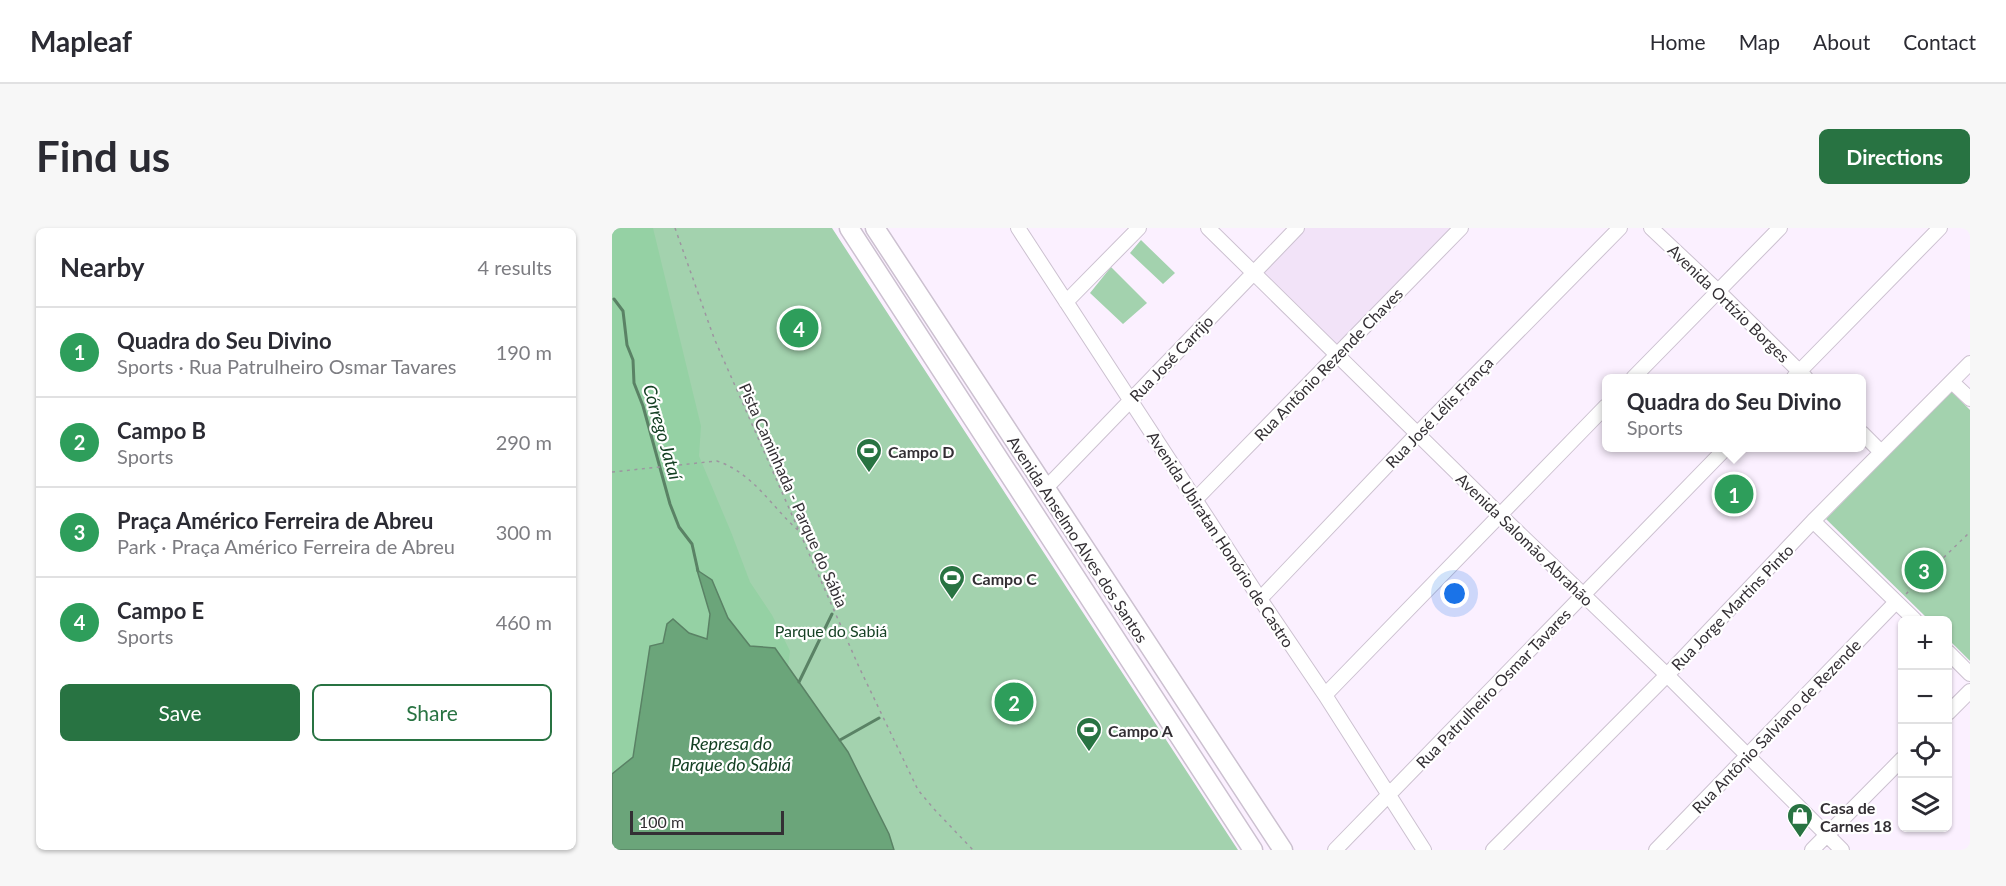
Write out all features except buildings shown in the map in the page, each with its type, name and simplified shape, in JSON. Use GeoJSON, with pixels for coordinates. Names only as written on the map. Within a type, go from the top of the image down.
{"type":"FeatureCollection","features":[{"type":"Feature","properties":{"kind":"main road","name":"Avenida Anselmo Alves dos Santos"},"geometry":{"type":"LineString","coordinates":[[849,228],[1253,850]]}},
{"type":"Feature","properties":{"kind":"main road","name":"Avenida Anselmo Alves dos Santos"},"geometry":{"type":"LineString","coordinates":[[875,228],[1283,850]]}},
{"type":"Feature","properties":{"kind":"main road"},"geometry":{"type":"LineString","coordinates":[[921,339],[932,339],[942,331]]}},
{"type":"Feature","properties":{"kind":"main road"},"geometry":{"type":"LineString","coordinates":[[940,370],[960,358]]}},
{"type":"Feature","properties":{"kind":"street","name":"Avenida Ubiratan Honório de Castro"},"geometry":{"type":"LineString","coordinates":[[1018,228],[1325,695],[1424,850]]}},
{"type":"Feature","properties":{"kind":"street"},"geometry":{"type":"LineString","coordinates":[[1066,302],[1139,228]]}},
{"type":"Feature","properties":{"kind":"street","name":"Avenida Salomão Abrahão"},"geometry":{"type":"LineString","coordinates":[[1208,228],[1583,596],[1667,675],[1842,850]]}},
{"type":"Feature","properties":{"kind":"street","name":"Rua José Carrijo"},"geometry":{"type":"LineString","coordinates":[[1045,489],[1297,228]]}},
{"type":"Feature","properties":{"kind":"street","name":"Rua Antônio Rezende Chaves"},"geometry":{"type":"LineString","coordinates":[[1195,500],[1461,228]]}},
{"type":"Feature","properties":{"kind":"street","name":"Rua José Lélis França"},"geometry":{"type":"LineString","coordinates":[[1260,599],[1417,434],[1620,228]]}},
{"type":"Feature","properties":{"kind":"street","name":"Avenida Ortízio Borges"},"geometry":{"type":"LineString","coordinates":[[1651,228],[1718,291],[1797,374]]}},
{"type":"Feature","properties":{"kind":"street"},"geometry":{"type":"LineString","coordinates":[[1637,374],[1780,228]]}},
{"type":"Feature","properties":{"kind":"street"},"geometry":{"type":"LineString","coordinates":[[1801,374],[1940,228]]}},
{"type":"Feature","properties":{"kind":"street","name":"Rua Jorge Martins Pinto"},"geometry":{"type":"LineString","coordinates":[[1493,850],[1667,675],[1813,521],[1970,363]]}},
{"type":"Feature","properties":{"kind":"street"},"geometry":{"type":"LineString","coordinates":[[1952,382],[1970,399]]}},
{"type":"Feature","properties":{"kind":"street"},"geometry":{"type":"LineString","coordinates":[[1325,695],[1602,410]]}},
{"type":"Feature","properties":{"kind":"street"},"geometry":{"type":"LineString","coordinates":[[1866,437],[1881,452]]}},
{"type":"Feature","properties":{"kind":"street","name":"Rua Patrulheiro Osmar Tavares"},"geometry":{"type":"LineString","coordinates":[[1335,850],[1721,452]]}},
{"type":"Feature","properties":{"kind":"street"},"geometry":{"type":"LineString","coordinates":[[1813,521],[1910,616]]}},
{"type":"Feature","properties":{"kind":"street","name":"Rua Antônio Salviano de Rezende"},"geometry":{"type":"LineString","coordinates":[[1656,850],[1896,602]]}},
{"type":"Feature","properties":{"kind":"street"},"geometry":{"type":"LineString","coordinates":[[1952,657],[1970,674]]}},
{"type":"Feature","properties":{"kind":"street"},"geometry":{"type":"LineString","coordinates":[[1952,708],[1970,691]]}},
{"type":"Feature","properties":{"kind":"street"},"geometry":{"type":"LineString","coordinates":[[1812,850],[1898,763]]}},
{"type":"Feature","properties":{"kind":"path","name":"Pista Caminhada - Parque do Sábia"},"geometry":{"type":"LineString","coordinates":[[675,228],[714,338],[840,624],[918,790],[973,850]]}},
{"type":"Feature","properties":{"kind":"path"},"geometry":{"type":"LineString","coordinates":[[612,472],[717,461],[749,479],[801,533]]}},
{"type":"Feature","properties":{"kind":"path"},"geometry":{"type":"LineString","coordinates":[[1896,602],[1970,532]]}},
{"type":"Feature","properties":{"kind":"shaded area"},"geometry":{"type":"Polygon","coordinates":[[[612,228],[653,228],[701,426],[699,456],[750,582],[772,615],[790,651],[788,667],[775,648],[750,646],[728,618],[712,580],[698,571],[710,614],[707,639],[667,624],[664,643],[650,646],[633,757],[612,774],[612,228]]]}},
{"type":"Feature","properties":{"kind":"shaded area"},"geometry":{"type":"Polygon","coordinates":[[[1300,228],[1459,228],[1336,354],[1254,275],[1300,228]]]}},
{"type":"Feature","properties":{"kind":"green space","name":"Parque do Sabiá"},"geometry":{"type":"Polygon","coordinates":[[[612,228],[832,228],[1238,850],[612,850],[612,228]]]}},
{"type":"Feature","properties":{"kind":"green space"},"geometry":{"type":"Polygon","coordinates":[[[1141,240],[1175,273],[1163,284],[1130,253],[1141,240]]]}},
{"type":"Feature","properties":{"kind":"green space"},"geometry":{"type":"Polygon","coordinates":[[[1111,267],[1147,303],[1123,324],[1090,293],[1111,267]]]}},
{"type":"Feature","properties":{"kind":"green space"},"geometry":{"type":"Polygon","coordinates":[[[1951,391],[1970,410],[1970,661],[1952,643],[1952,616],[1925,616],[1826,519],[1951,391]]]}},
{"type":"Feature","properties":{"kind":"water","name":"Represa do Parque do Sabiá"},"geometry":{"type":"Polygon","coordinates":[[[697,570],[712,580],[728,618],[750,646],[775,648],[848,752],[889,834],[894,850],[612,850],[612,774],[633,757],[650,646],[663,643],[667,624],[673,619],[689,633],[707,639],[710,614],[697,570]]]}},
{"type":"Feature","properties":{"kind":"waterway","name":"Córrego Jataí"},"geometry":{"type":"LineString","coordinates":[[614,299],[623,311],[627,345],[633,360],[634,383],[643,406],[670,504],[679,527],[692,544],[698,571]]}},
{"type":"Feature","properties":{"kind":"waterway"},"geometry":{"type":"LineString","coordinates":[[799,682],[832,614]]}},
{"type":"Feature","properties":{"kind":"waterway"},"geometry":{"type":"LineString","coordinates":[[840,740],[879,718]]}},
{"type":"Feature","properties":{"kind":"place","name":"Campo E"},"geometry":{"type":"Point","coordinates":[799,328]}},
{"type":"Feature","properties":{"kind":"place","name":"Campo D"},"geometry":{"type":"Point","coordinates":[869,474]}},
{"type":"Feature","properties":{"kind":"place","name":"Quadra do Seu Divino"},"geometry":{"type":"Point","coordinates":[1734,494]}},
{"type":"Feature","properties":{"kind":"place","name":"Praça Américo Ferreira de Abreu"},"geometry":{"type":"Point","coordinates":[1924,570]}},
{"type":"Feature","properties":{"kind":"place","name":"Campo C"},"geometry":{"type":"Point","coordinates":[952,601]}},
{"type":"Feature","properties":{"kind":"place","name":"Campo B"},"geometry":{"type":"Point","coordinates":[1014,702]}},
{"type":"Feature","properties":{"kind":"place","name":"Campo A"},"geometry":{"type":"Point","coordinates":[1089,753]}},
{"type":"Feature","properties":{"kind":"place","name":"Casa de Carnes 18"},"geometry":{"type":"Point","coordinates":[1800,839]}}]}
